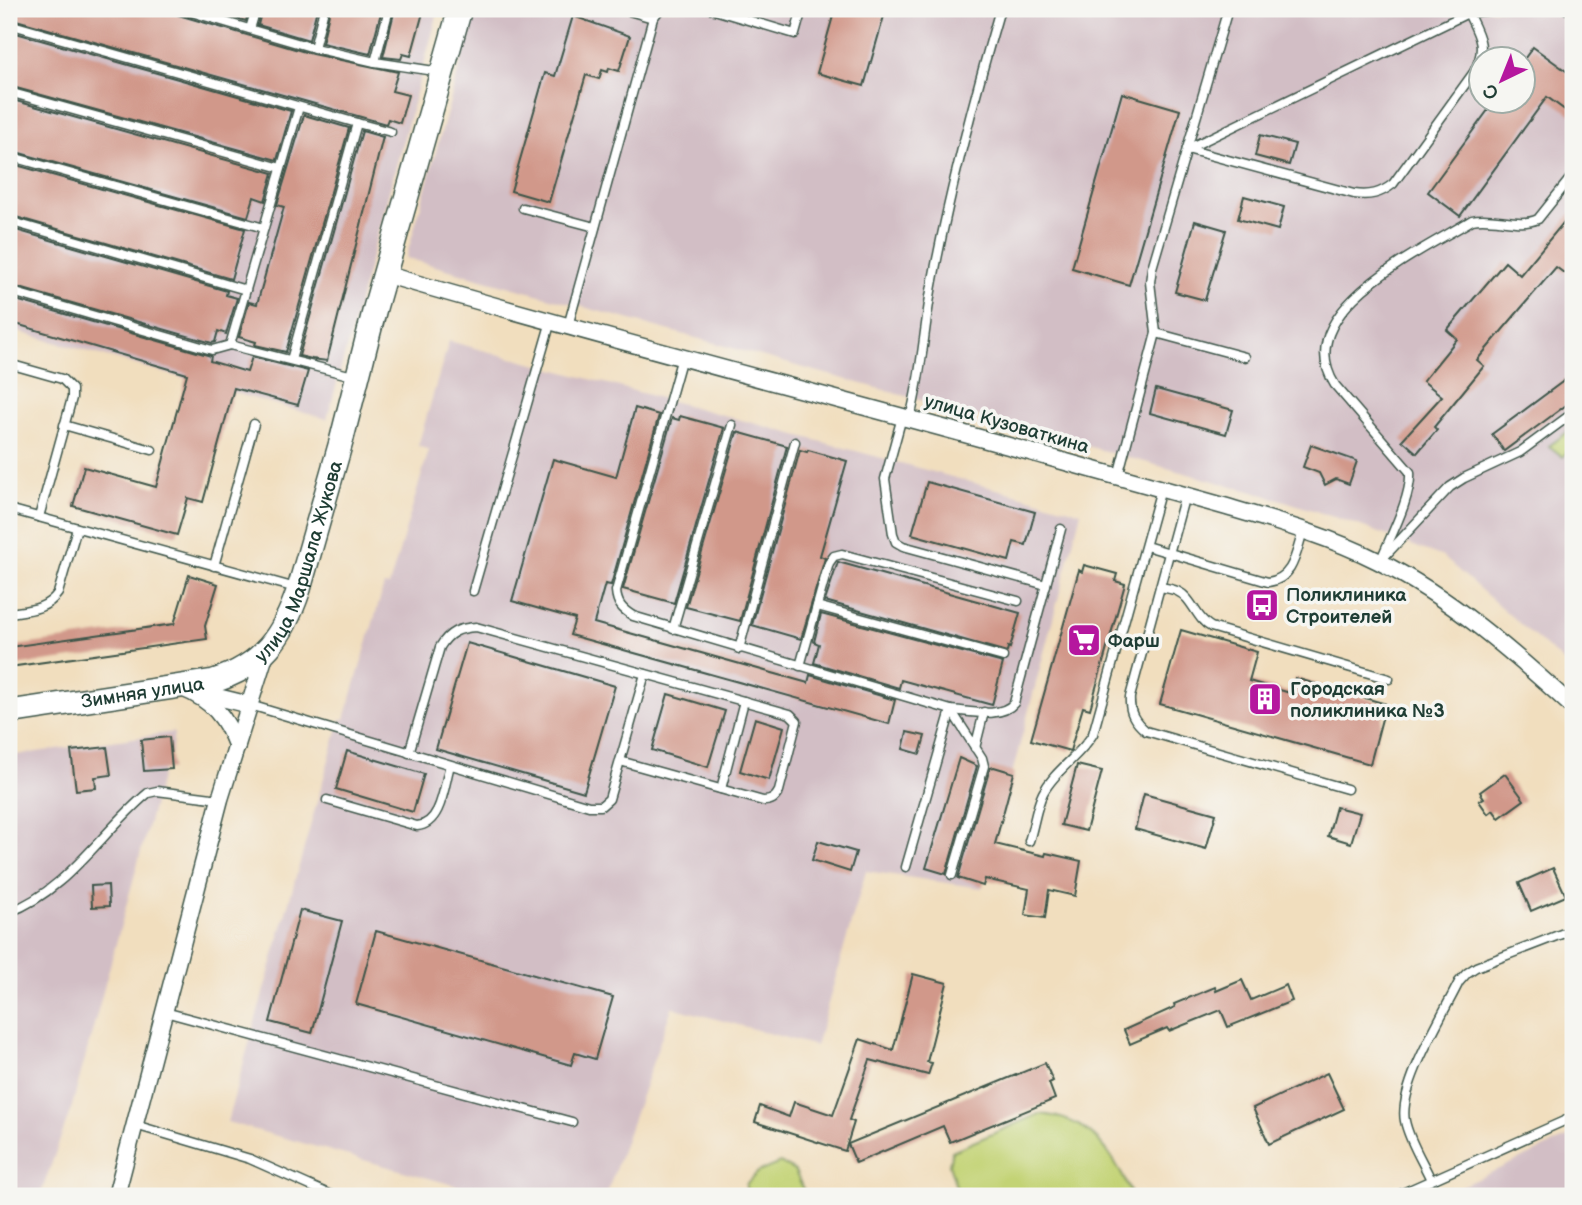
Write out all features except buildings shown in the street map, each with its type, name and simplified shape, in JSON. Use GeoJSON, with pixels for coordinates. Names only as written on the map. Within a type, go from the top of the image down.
{"type":"FeatureCollection","features":[{"type":"Feature","properties":{"kind":"main road","name":"улица Маршала Жукова"},"geometry":{"type":"LineString","coordinates":[[267,651],[286,623],[299,589],[384,274],[460,9]]}},
{"type":"Feature","properties":{"kind":"main road","name":"Зимняя улица"},"geometry":{"type":"LineString","coordinates":[[9,712],[182,688],[230,676],[267,651]]}},
{"type":"Feature","properties":{"kind":"street","name":"улица Кузоваткина"},"geometry":{"type":"LineString","coordinates":[[384,274],[1118,476],[1303,531],[1380,562],[1423,586],[1481,628],[1573,707]]}},
{"type":"Feature","properties":{"kind":"street","name":"улица Маршала Жукова"},"geometry":{"type":"LineString","coordinates":[[116,1196],[220,799],[267,651]]}},
{"type":"Feature","properties":{"kind":"street"},"geometry":{"type":"LineString","coordinates":[[182,688],[250,705]]}},
{"type":"Feature","properties":{"kind":"street"},"geometry":{"type":"LineString","coordinates":[[182,688],[198,694],[220,712],[237,747]]}},
{"type":"Feature","properties":{"kind":"lane"},"geometry":{"type":"LineString","coordinates":[[180,9],[314,48],[375,62],[443,72]]}},
{"type":"Feature","properties":{"kind":"lane"},"geometry":{"type":"LineString","coordinates":[[250,29],[256,9]]}},
{"type":"Feature","properties":{"kind":"lane"},"geometry":{"type":"LineString","coordinates":[[314,48],[324,9]]}},
{"type":"Feature","properties":{"kind":"lane"},"geometry":{"type":"LineString","coordinates":[[375,62],[389,9]]}},
{"type":"Feature","properties":{"kind":"lane"},"geometry":{"type":"LineString","coordinates":[[622,9],[653,18]]}},
{"type":"Feature","properties":{"kind":"lane"},"geometry":{"type":"LineString","coordinates":[[568,326],[653,18],[660,9]]}},
{"type":"Feature","properties":{"kind":"lane"},"geometry":{"type":"LineString","coordinates":[[711,9],[795,34],[802,9]]}},
{"type":"Feature","properties":{"kind":"lane"},"geometry":{"type":"LineString","coordinates":[[1000,9],[948,206],[923,333],[919,380],[885,480],[896,542],[1046,585]]}},
{"type":"Feature","properties":{"kind":"lane"},"geometry":{"type":"LineString","coordinates":[[1118,476],[1156,333],[1150,282],[1152,268],[1228,9]]}},
{"type":"Feature","properties":{"kind":"lane"},"geometry":{"type":"LineString","coordinates":[[1187,149],[1354,194],[1368,196],[1382,193],[1393,184],[1474,72],[1481,58],[1479,35],[1468,13],[1454,9]]}},
{"type":"Feature","properties":{"kind":"lane"},"geometry":{"type":"LineString","coordinates":[[1187,149],[1468,13],[1502,9]]}},
{"type":"Feature","properties":{"kind":"lane"},"geometry":{"type":"LineString","coordinates":[[1566,9],[1573,12]]}},
{"type":"Feature","properties":{"kind":"lane"},"geometry":{"type":"LineString","coordinates":[[9,24],[391,132]]}},
{"type":"Feature","properties":{"kind":"lane"},"geometry":{"type":"LineString","coordinates":[[9,92],[281,168]]}},
{"type":"Feature","properties":{"kind":"lane"},"geometry":{"type":"LineString","coordinates":[[230,345],[299,107]]}},
{"type":"Feature","properties":{"kind":"lane"},"geometry":{"type":"LineString","coordinates":[[291,359],[357,123]]}},
{"type":"Feature","properties":{"kind":"lane"},"geometry":{"type":"LineString","coordinates":[[9,156],[264,228]]}},
{"type":"Feature","properties":{"kind":"lane"},"geometry":{"type":"LineString","coordinates":[[1380,562],[1403,503],[1410,472],[1335,385],[1327,372],[1324,360],[1332,328],[1344,308],[1372,282],[1472,220],[1485,217],[1530,223],[1538,219],[1573,175]]}},
{"type":"Feature","properties":{"kind":"lane"},"geometry":{"type":"LineString","coordinates":[[523,208],[595,227]]}},
{"type":"Feature","properties":{"kind":"lane"},"geometry":{"type":"LineString","coordinates":[[9,220],[246,289]]}},
{"type":"Feature","properties":{"kind":"lane"},"geometry":{"type":"LineString","coordinates":[[9,291],[212,350],[230,345],[357,377]]}},
{"type":"Feature","properties":{"kind":"lane"},"geometry":{"type":"LineString","coordinates":[[473,591],[551,321]]}},
{"type":"Feature","properties":{"kind":"lane"},"geometry":{"type":"LineString","coordinates":[[1156,333],[1245,357]]}},
{"type":"Feature","properties":{"kind":"lane"},"geometry":{"type":"LineString","coordinates":[[682,356],[616,591],[622,609],[632,617],[951,710],[1004,711],[1014,703],[1061,529]]}},
{"type":"Feature","properties":{"kind":"lane"},"geometry":{"type":"LineString","coordinates":[[9,364],[62,379],[72,389],[38,517]]}},
{"type":"Feature","properties":{"kind":"lane"},"geometry":{"type":"LineString","coordinates":[[1380,562],[1451,487],[1464,478],[1520,452],[1573,413]]}},
{"type":"Feature","properties":{"kind":"lane"},"geometry":{"type":"LineString","coordinates":[[214,566],[254,424]]}},
{"type":"Feature","properties":{"kind":"lane"},"geometry":{"type":"LineString","coordinates":[[64,425],[152,450]]}},
{"type":"Feature","properties":{"kind":"lane"},"geometry":{"type":"LineString","coordinates":[[673,629],[732,425]]}},
{"type":"Feature","properties":{"kind":"lane"},"geometry":{"type":"LineString","coordinates":[[739,649],[795,442]]}},
{"type":"Feature","properties":{"kind":"lane"},"geometry":{"type":"LineString","coordinates":[[1029,841],[1043,794],[1051,781],[1086,746],[1093,734],[1161,489]]}},
{"type":"Feature","properties":{"kind":"lane"},"geometry":{"type":"LineString","coordinates":[[1185,495],[1130,697],[1130,709],[1136,723],[1146,732],[1347,789]]}},
{"type":"Feature","properties":{"kind":"lane"},"geometry":{"type":"LineString","coordinates":[[9,509],[299,589]]}},
{"type":"Feature","properties":{"kind":"lane"},"geometry":{"type":"LineString","coordinates":[[9,613],[41,608],[52,602],[58,593],[77,527]]}},
{"type":"Feature","properties":{"kind":"lane"},"geometry":{"type":"LineString","coordinates":[[1146,546],[1268,582],[1279,581],[1291,568],[1303,531]]}},
{"type":"Feature","properties":{"kind":"lane"},"geometry":{"type":"LineString","coordinates":[[800,666],[829,563],[834,556],[842,554],[1018,601]]}},
{"type":"Feature","properties":{"kind":"lane"},"geometry":{"type":"LineString","coordinates":[[1160,587],[1183,595],[1202,622],[1211,627],[1389,679]]}},
{"type":"Feature","properties":{"kind":"lane"},"geometry":{"type":"LineString","coordinates":[[817,606],[1003,657]]}},
{"type":"Feature","properties":{"kind":"lane"},"geometry":{"type":"LineString","coordinates":[[409,753],[440,647],[445,638],[454,631],[476,627],[790,714],[796,718],[798,726],[776,797],[770,801],[620,761]]}},
{"type":"Feature","properties":{"kind":"lane"},"geometry":{"type":"LineString","coordinates":[[250,705],[589,806],[601,806],[609,799],[645,674]]}},
{"type":"Feature","properties":{"kind":"lane"},"geometry":{"type":"LineString","coordinates":[[721,789],[744,701]]}},
{"type":"Feature","properties":{"kind":"lane"},"geometry":{"type":"LineString","coordinates":[[951,710],[984,766],[952,875]]}},
{"type":"Feature","properties":{"kind":"lane"},"geometry":{"type":"LineString","coordinates":[[906,867],[951,710]]}},
{"type":"Feature","properties":{"kind":"lane"},"geometry":{"type":"LineString","coordinates":[[975,748],[984,712]]}},
{"type":"Feature","properties":{"kind":"lane"},"geometry":{"type":"LineString","coordinates":[[327,800],[417,826],[425,825],[435,815],[450,765]]}},
{"type":"Feature","properties":{"kind":"lane"},"geometry":{"type":"LineString","coordinates":[[9,912],[30,902],[69,871],[148,793],[157,791],[220,799]]}},
{"type":"Feature","properties":{"kind":"lane"},"geometry":{"type":"LineString","coordinates":[[1431,1181],[1405,1123],[1404,1106],[1411,1080],[1458,982],[1476,968],[1564,933],[1573,933]]}},
{"type":"Feature","properties":{"kind":"lane"},"geometry":{"type":"LineString","coordinates":[[165,1012],[572,1122]]}},
{"type":"Feature","properties":{"kind":"lane"},"geometry":{"type":"LineString","coordinates":[[1396,1196],[1573,1117]]}},
{"type":"Feature","properties":{"kind":"lane"},"geometry":{"type":"LineString","coordinates":[[135,1125],[250,1159],[333,1196]]}},
{"type":"Feature","properties":{"kind":"shaded area"},"geometry":{"type":"Polygon","coordinates":[[[9,9],[439,9],[327,419],[9,329],[9,9]]]}},
{"type":"Feature","properties":{"kind":"shaded area"},"geometry":{"type":"Polygon","coordinates":[[[476,9],[1573,9],[1573,670],[1443,557],[1279,499],[406,258],[476,9]]]}},
{"type":"Feature","properties":{"kind":"shaded area"},"geometry":{"type":"Polygon","coordinates":[[[449,341],[1081,512],[982,888],[866,871],[816,1046],[672,1007],[606,1196],[493,1196],[227,1122],[337,731],[341,719],[345,719],[384,585],[389,586],[429,450],[418,446],[449,341]]]}},
{"type":"Feature","properties":{"kind":"shaded area"},"geometry":{"type":"Polygon","coordinates":[[[174,732],[172,769],[163,770],[72,1106],[40,1196],[9,1196],[9,756],[174,732]]]}},
{"type":"Feature","properties":{"kind":"shaded area"},"geometry":{"type":"Polygon","coordinates":[[[1573,1135],[1573,1196],[1440,1196],[1573,1135]]]}},
{"type":"Feature","properties":{"kind":"green space"},"geometry":{"type":"Polygon","coordinates":[[[1573,428],[1573,446],[1563,457],[1549,446],[1573,428]]]}},
{"type":"Feature","properties":{"kind":"green space"},"geometry":{"type":"Polygon","coordinates":[[[1039,1114],[1073,1122],[1098,1140],[1117,1165],[1132,1196],[959,1196],[949,1164],[952,1151],[1039,1114]]]}},
{"type":"Feature","properties":{"kind":"green space"},"geometry":{"type":"Polygon","coordinates":[[[780,1163],[795,1171],[806,1196],[746,1196],[746,1184],[758,1172],[780,1163]]]}},
{"type":"Feature","properties":{"kind":"place","name":"Поликлиника Строителей"},"geometry":{"type":"Point","coordinates":[1262,605]}},
{"type":"Feature","properties":{"kind":"place","name":"Фарш"},"geometry":{"type":"Point","coordinates":[1084,640]}},
{"type":"Feature","properties":{"kind":"place","name":"Городская поликлиника №3"},"geometry":{"type":"Point","coordinates":[1265,699]}}]}
